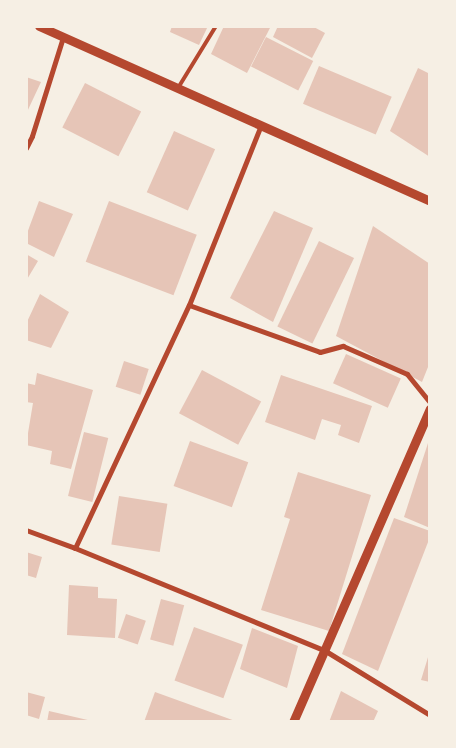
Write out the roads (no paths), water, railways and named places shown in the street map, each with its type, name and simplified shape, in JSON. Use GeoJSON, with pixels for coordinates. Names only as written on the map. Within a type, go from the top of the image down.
{"type":"FeatureCollection","features":[{"type":"Feature","properties":{"kind":"street"},"geometry":{"type":"LineString","coordinates":[[39,26],[430,201]]}},
{"type":"Feature","properties":{"kind":"street"},"geometry":{"type":"LineString","coordinates":[[26,148],[32,136],[63,37]]}},
{"type":"Feature","properties":{"kind":"street"},"geometry":{"type":"LineString","coordinates":[[75,548],[189,305],[260,125]]}},
{"type":"Feature","properties":{"kind":"street"},"geometry":{"type":"LineString","coordinates":[[189,305],[320,352],[343,346],[407,374],[430,402]]}},
{"type":"Feature","properties":{"kind":"street"},"geometry":{"type":"LineString","coordinates":[[293,722],[430,409]]}},
{"type":"Feature","properties":{"kind":"street"},"geometry":{"type":"LineString","coordinates":[[26,530],[75,548],[324,650],[430,715]]}},
{"type":"Feature","properties":{"kind":"lane"},"geometry":{"type":"LineString","coordinates":[[178,88],[216,26]]}}]}
